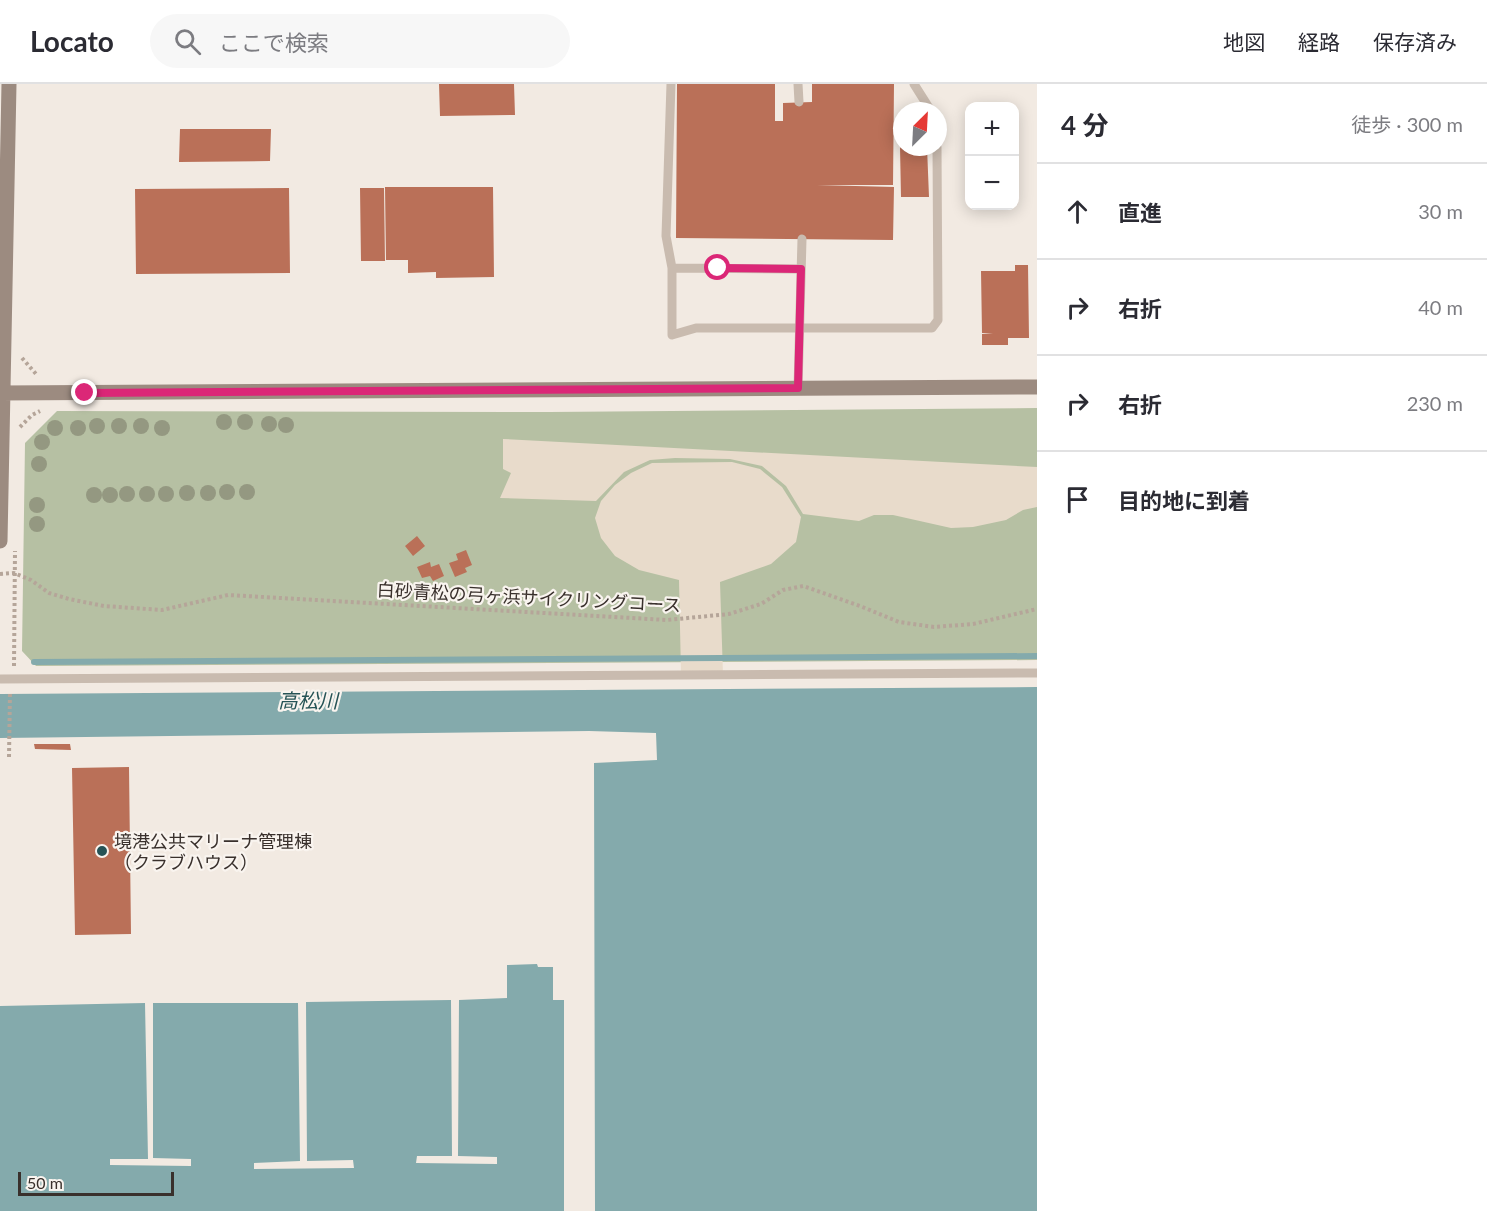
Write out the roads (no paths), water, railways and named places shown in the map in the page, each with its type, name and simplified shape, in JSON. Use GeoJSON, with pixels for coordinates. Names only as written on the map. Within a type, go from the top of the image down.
{"type":"FeatureCollection","features":[{"type":"Feature","properties":{"kind":"street"},"geometry":{"type":"LineString","coordinates":[[0,541],[1,393],[9,84]]}},
{"type":"Feature","properties":{"kind":"street"},"geometry":{"type":"LineString","coordinates":[[1,393],[1037,387]]}},
{"type":"Feature","properties":{"kind":"lane"},"geometry":{"type":"LineString","coordinates":[[671,84],[666,236],[672,268],[672,335],[696,328],[932,328],[936,325],[937,156]]}},
{"type":"Feature","properties":{"kind":"lane"},"geometry":{"type":"LineString","coordinates":[[798,84],[799,102]]}},
{"type":"Feature","properties":{"kind":"lane"},"geometry":{"type":"LineString","coordinates":[[914,84],[925,102]]}},
{"type":"Feature","properties":{"kind":"lane"},"geometry":{"type":"LineString","coordinates":[[798,388],[802,239]]}},
{"type":"Feature","properties":{"kind":"lane"},"geometry":{"type":"LineString","coordinates":[[672,268],[801,269]]}},
{"type":"Feature","properties":{"kind":"lane"},"geometry":{"type":"LineString","coordinates":[[0,679],[1037,673]]}},
{"type":"Feature","properties":{"kind":"water","name":"高松川"},"geometry":{"type":"Polygon","coordinates":[[[1037,687],[1037,1211],[595,1211],[594,763],[657,760],[656,733],[589,731],[0,738],[0,694],[1037,687]]]}},
{"type":"Feature","properties":{"kind":"water"},"geometry":{"type":"Polygon","coordinates":[[[537,964],[538,967],[553,967],[553,1000],[564,1000],[564,1211],[0,1211],[0,1006],[145,1003],[148,1159],[110,1159],[110,1165],[191,1166],[191,1159],[153,1158],[153,1003],[298,1003],[300,1161],[254,1163],[254,1169],[354,1168],[353,1160],[307,1161],[306,1002],[451,1000],[452,1156],[417,1156],[416,1163],[497,1164],[497,1157],[458,1156],[459,1000],[507,998],[507,965],[537,964]]]}},
{"type":"Feature","properties":{"kind":"waterway"},"geometry":{"type":"LineString","coordinates":[[34,662],[1037,656]]}},
{"type":"Feature","properties":{"kind":"place","name":"境港公共マリーナ管理棟 （クラブハウス）"},"geometry":{"type":"Point","coordinates":[102,851]}}]}
